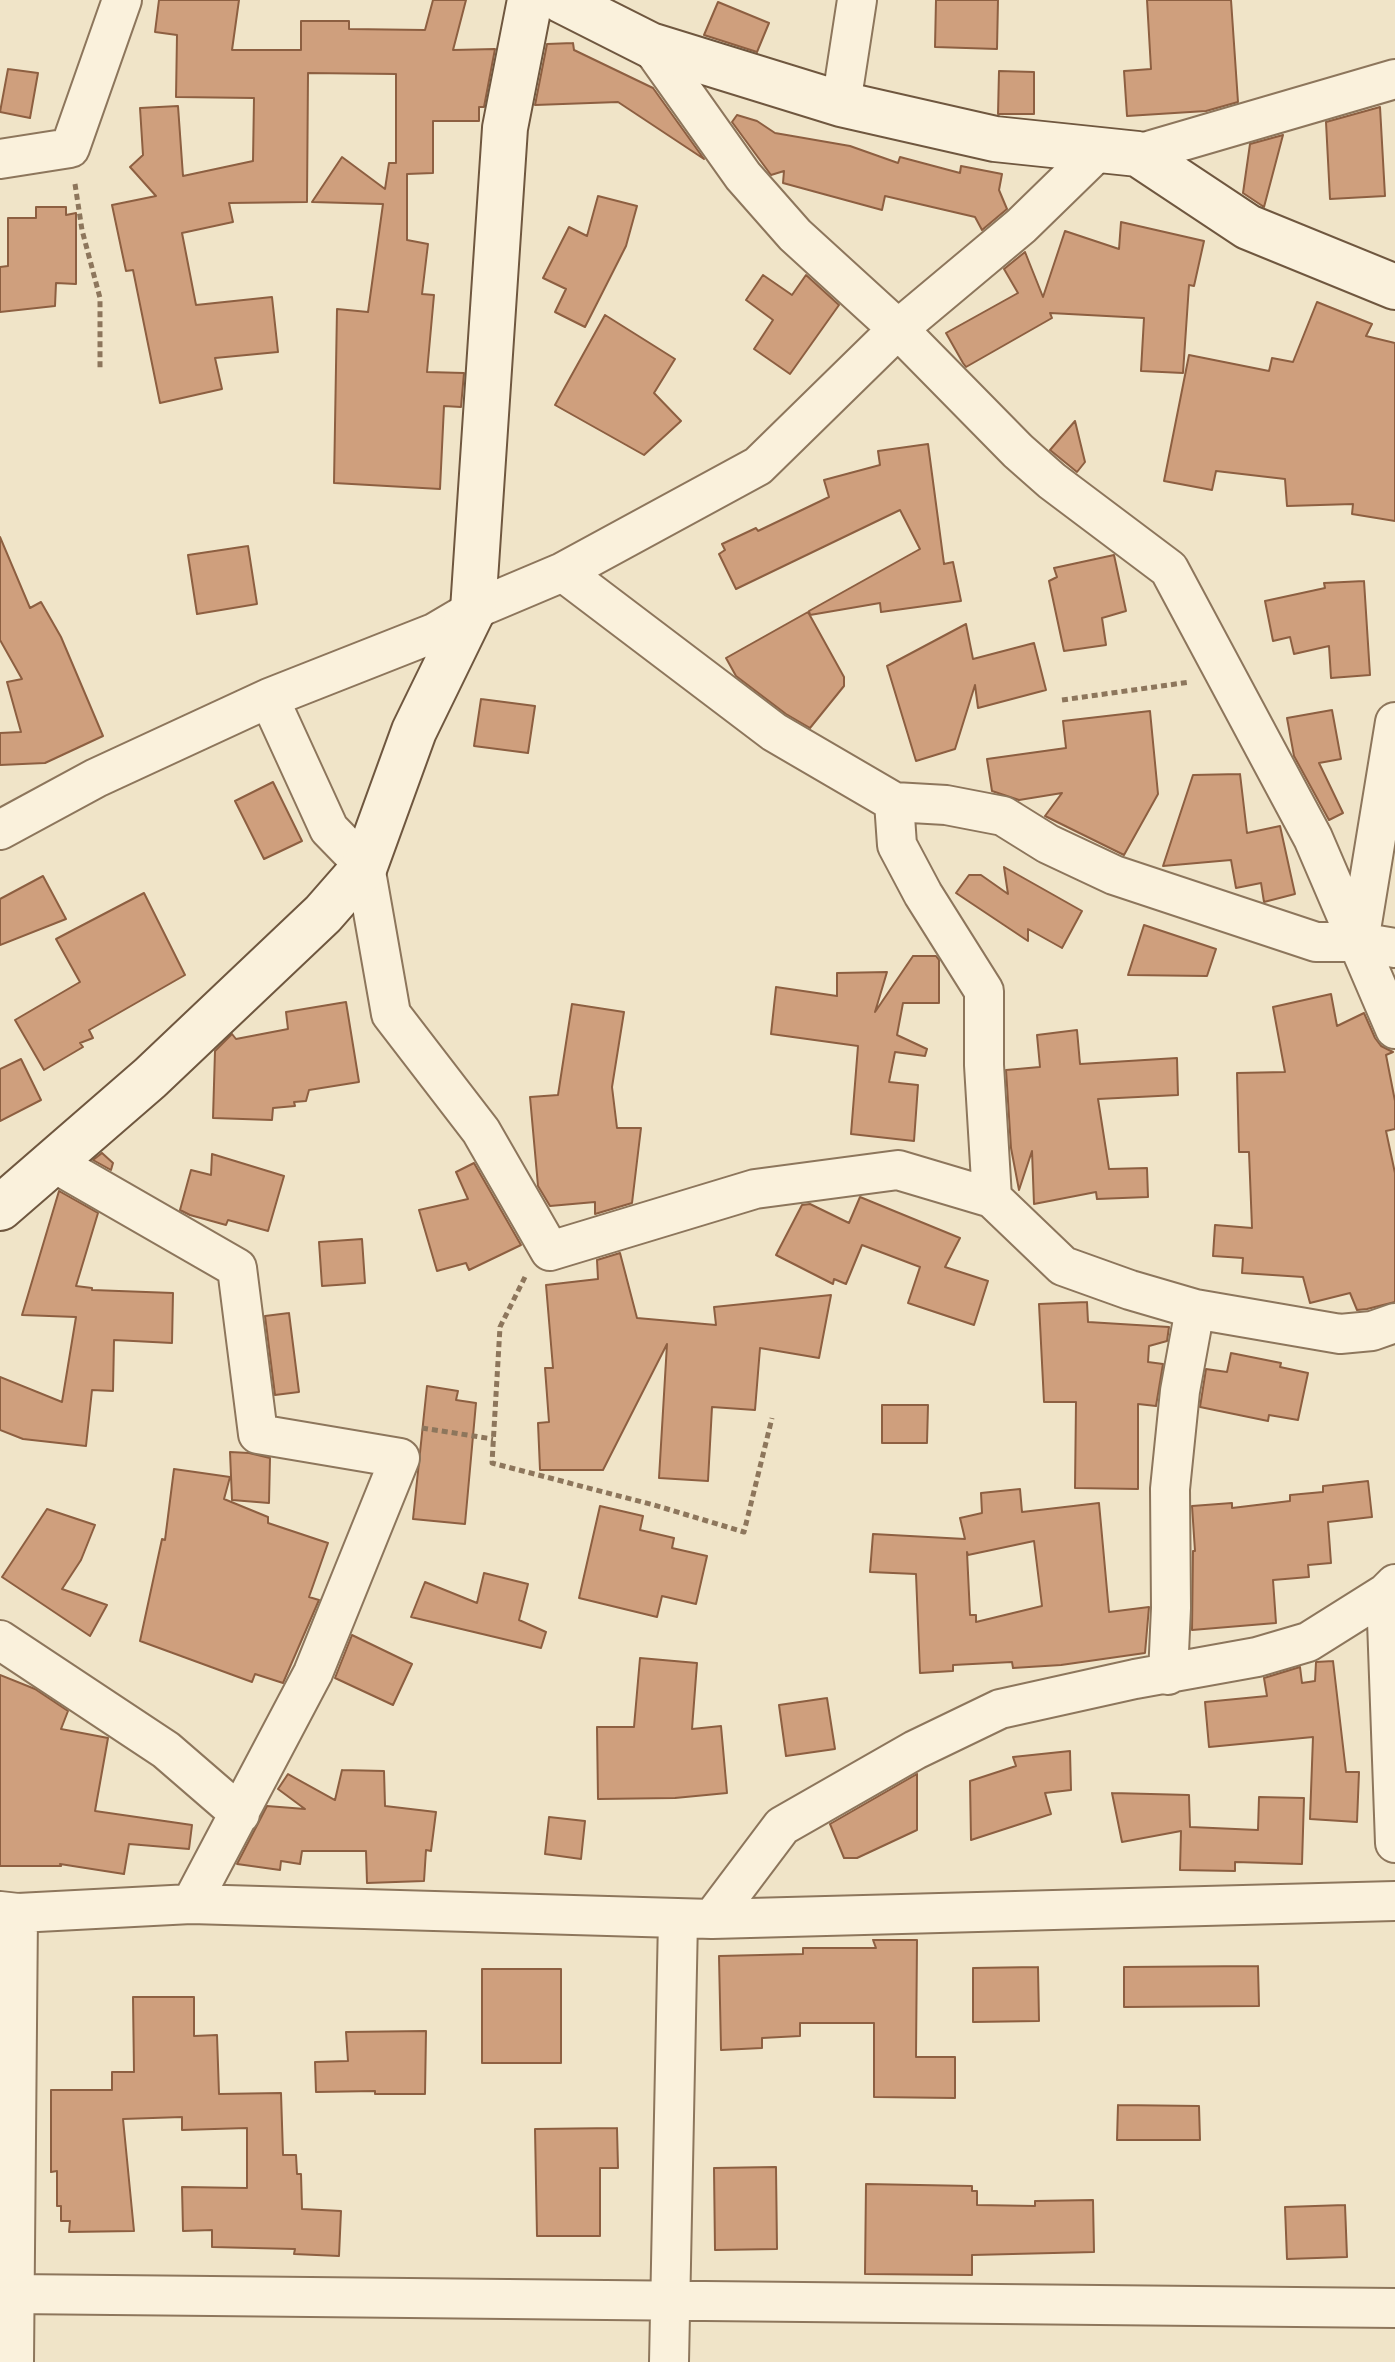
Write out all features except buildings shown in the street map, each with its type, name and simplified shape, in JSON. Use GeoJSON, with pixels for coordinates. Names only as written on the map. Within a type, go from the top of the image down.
{"type":"FeatureCollection","features":[{"type":"Feature","properties":{"kind":"street"},"geometry":{"type":"LineString","coordinates":[[0,159],[70,148],[122,0]]}},
{"type":"Feature","properties":{"kind":"street"},"geometry":{"type":"LineString","coordinates":[[0,1208],[150,1078],[323,914],[365,866],[414,731],[473,610],[505,128],[530,0]]}},
{"type":"Feature","properties":{"kind":"street"},"geometry":{"type":"LineString","coordinates":[[561,0],[650,45],[841,104],[995,139],[1118,153],[1395,79]]}},
{"type":"Feature","properties":{"kind":"street"},"geometry":{"type":"LineString","coordinates":[[841,104],[857,0]]}},
{"type":"Feature","properties":{"kind":"street"},"geometry":{"type":"LineString","coordinates":[[650,45],[753,188],[795,235],[898,329],[1018,451],[1052,481],[1169,569],[1313,838],[1377,945]]}},
{"type":"Feature","properties":{"kind":"street"},"geometry":{"type":"LineString","coordinates":[[0,830],[96,778],[269,698],[434,633],[473,610],[563,572],[758,466],[898,329],[1021,226],[1118,153]]}},
{"type":"Feature","properties":{"kind":"street"},"geometry":{"type":"LineString","coordinates":[[1118,153],[1248,227],[1395,287]]}},
{"type":"Feature","properties":{"kind":"street"},"geometry":{"type":"LineString","coordinates":[[563,572],[774,732],[894,802],[946,805],[1003,816],[1048,844],[1114,875],[1316,942],[1377,945]]}},
{"type":"Feature","properties":{"kind":"street"},"geometry":{"type":"LineString","coordinates":[[269,698],[329,829],[365,866],[391,1014],[481,1131],[550,1251],[755,1189],[898,1170],[992,1198],[1063,1266],[1195,1309],[1340,1334],[1372,1331],[1395,1323]]}},
{"type":"Feature","properties":{"kind":"street"},"geometry":{"type":"LineString","coordinates":[[1395,722],[1377,945],[1395,1029]]}},
{"type":"Feature","properties":{"kind":"street"},"geometry":{"type":"LineString","coordinates":[[894,802],[897,845],[923,894],[984,991],[984,1065],[992,1198]]}},
{"type":"Feature","properties":{"kind":"street"},"geometry":{"type":"LineString","coordinates":[[51,1161],[237,1268],[258,1434],[400,1458],[313,1673],[191,1904]]}},
{"type":"Feature","properties":{"kind":"street"},"geometry":{"type":"LineString","coordinates":[[1168,1675],[1170,1489],[1180,1391],[1195,1309]]}},
{"type":"Feature","properties":{"kind":"street"},"geometry":{"type":"LineString","coordinates":[[669,2362],[669,2301],[695,1919],[782,1826],[915,1750],[1000,1709],[1135,1679],[1257,1657],[1308,1642],[1390,1589]]}},
{"type":"Feature","properties":{"kind":"street"},"geometry":{"type":"LineString","coordinates":[[1390,1589],[1395,1843]]}},
{"type":"Feature","properties":{"kind":"street"},"geometry":{"type":"LineString","coordinates":[[0,1640],[166,1750],[240,1814]]}},
{"type":"Feature","properties":{"kind":"street"},"geometry":{"type":"LineString","coordinates":[[14,2362],[9,1912],[191,1904],[695,1919],[1395,1901]]}},
{"type":"Feature","properties":{"kind":"street"},"geometry":{"type":"LineString","coordinates":[[14,2294],[1395,2308]]}},
{"type":"Feature","properties":{"kind":"path"},"geometry":{"type":"LineString","coordinates":[[70,148],[82,230],[100,298],[100,368]]}},
{"type":"Feature","properties":{"kind":"path"},"geometry":{"type":"LineString","coordinates":[[1062,700],[1226,676]]}},
{"type":"Feature","properties":{"kind":"path"},"geometry":{"type":"LineString","coordinates":[[550,1251],[529,1269],[500,1327],[492,1463],[744,1532],[772,1418]]}},
{"type":"Feature","properties":{"kind":"path"},"geometry":{"type":"LineString","coordinates":[[400,1458],[411,1426],[493,1439]]}}]}
